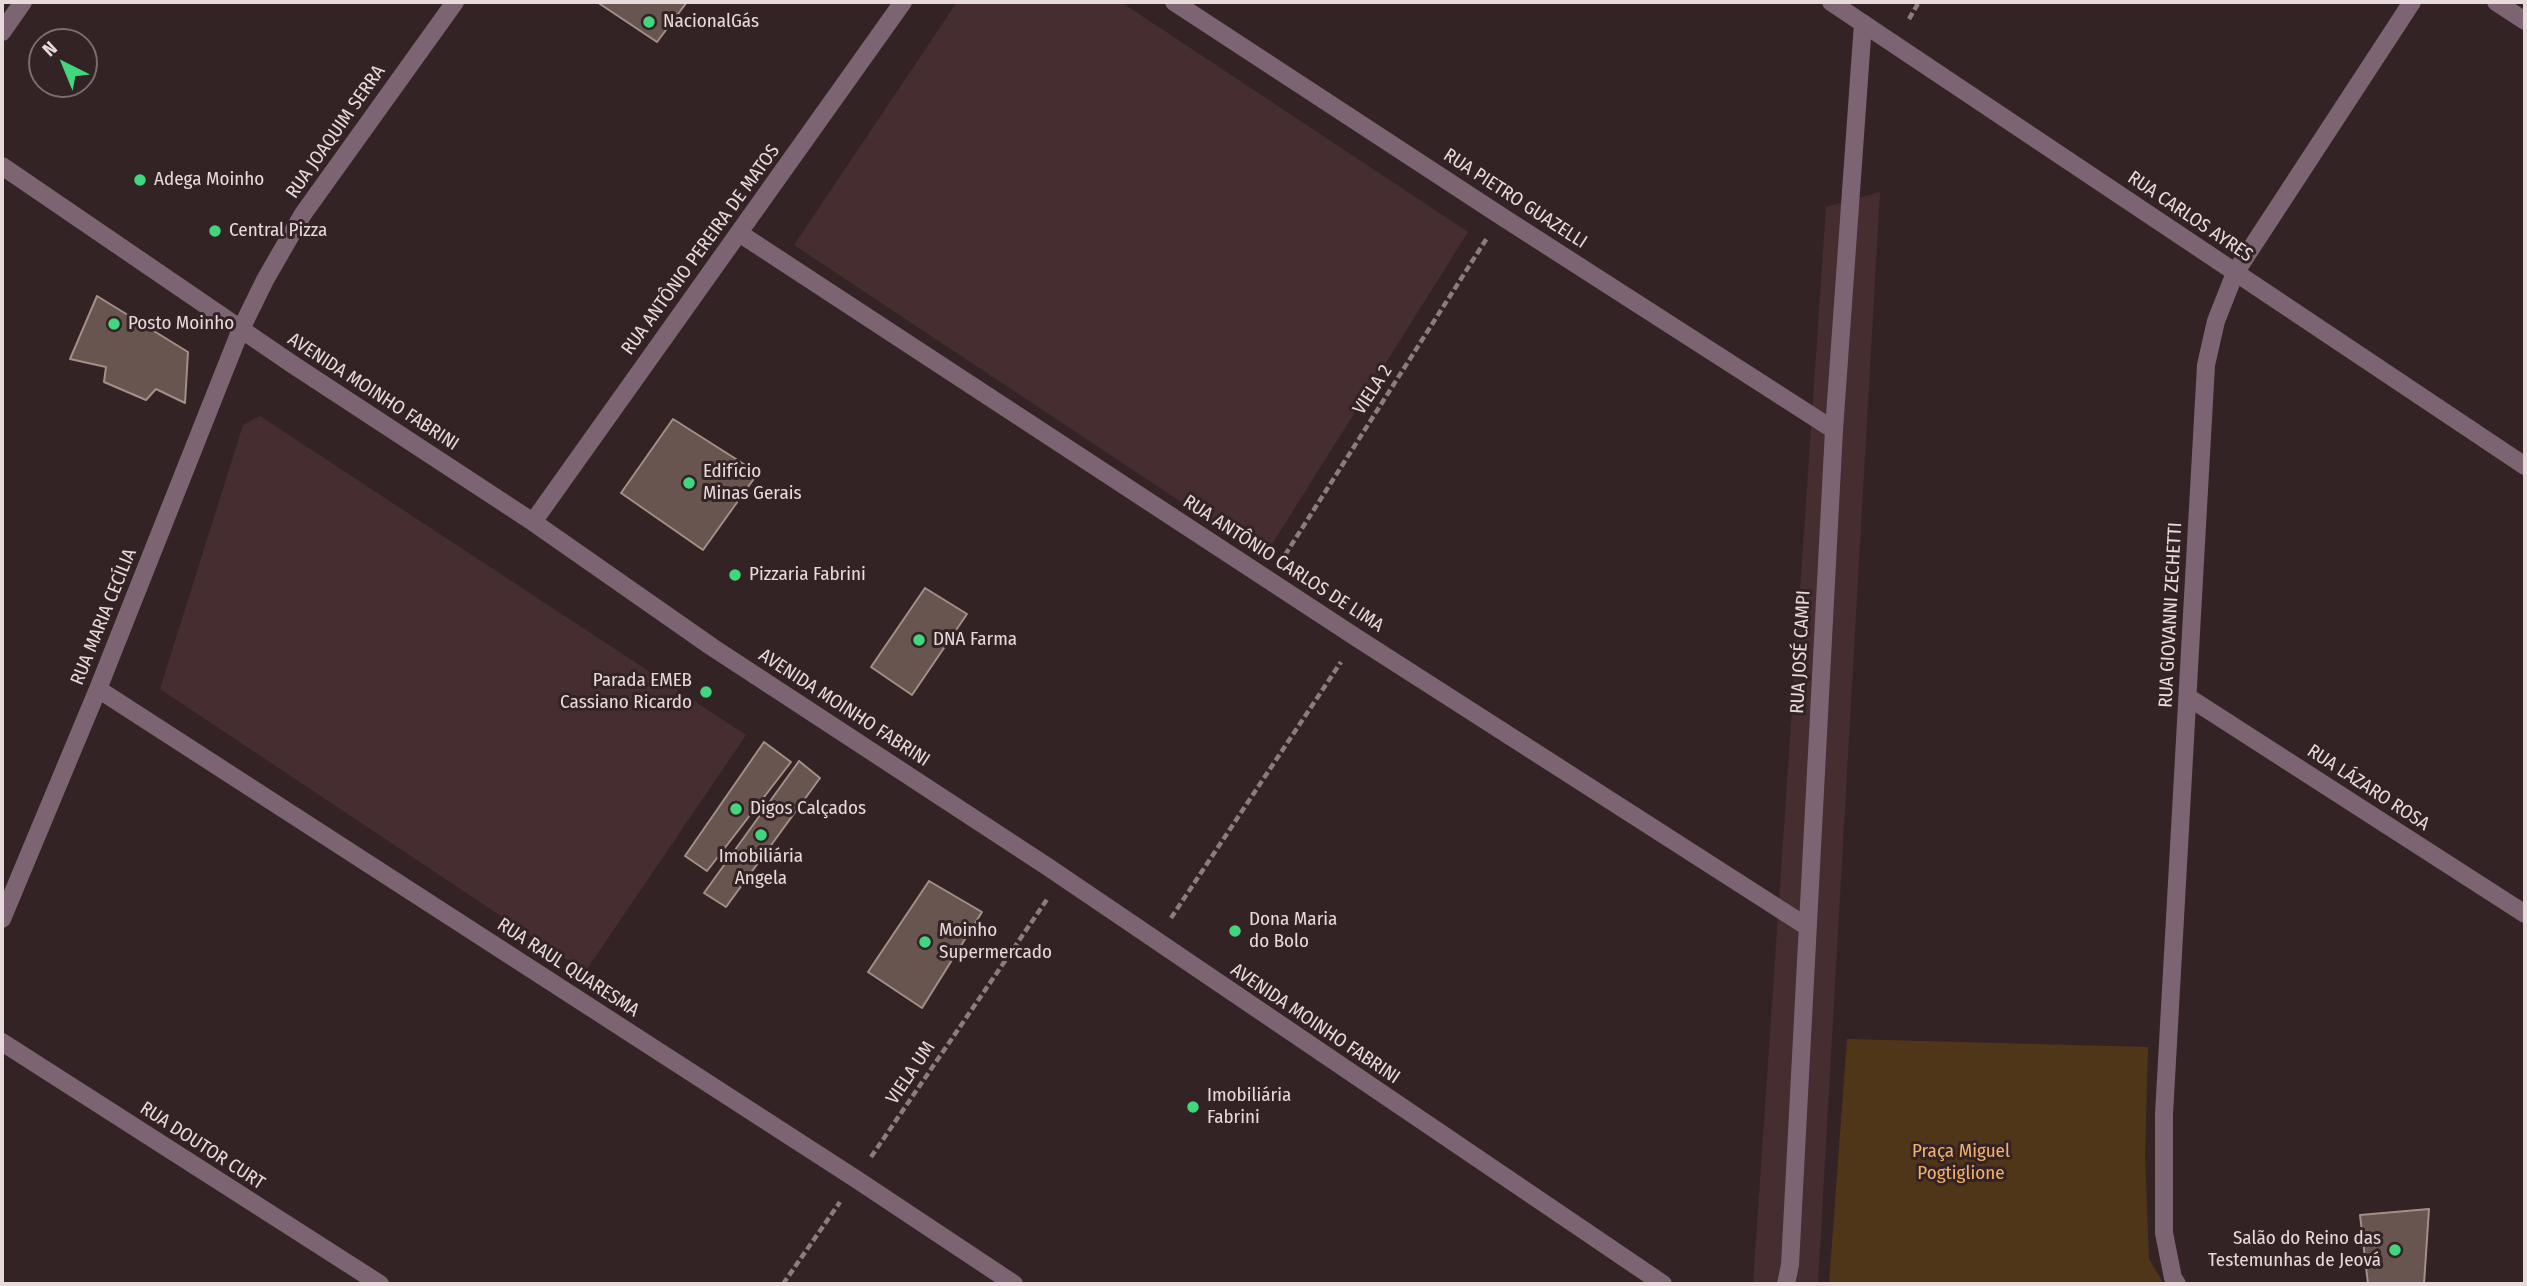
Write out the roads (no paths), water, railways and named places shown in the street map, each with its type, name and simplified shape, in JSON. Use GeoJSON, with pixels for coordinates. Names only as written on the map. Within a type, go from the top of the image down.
{"type":"FeatureCollection","features":[{"type":"Feature","properties":{"kind":"street"},"geometry":{"type":"LineString","coordinates":[[2,32],[23,2]]}},
{"type":"Feature","properties":{"kind":"street","name":"RUA JOAQUIM SERRA"},"geometry":{"type":"LineString","coordinates":[[241,329],[265,280],[303,214],[455,2]]}},
{"type":"Feature","properties":{"kind":"street","name":"RUA ANTÔNIO PEREIRA DE MATOS"},"geometry":{"type":"LineString","coordinates":[[533,522],[904,2]]}},
{"type":"Feature","properties":{"kind":"street","name":"RUA PIETRO GUAZELLI"},"geometry":{"type":"LineString","coordinates":[[1174,2],[1834,430]]}},
{"type":"Feature","properties":{"kind":"street","name":"RUA CARLOS AYRES"},"geometry":{"type":"LineString","coordinates":[[1831,2],[2525,466]]}},
{"type":"Feature","properties":{"kind":"street","name":"RUA GIOVANNI ZECHETTI"},"geometry":{"type":"LineString","coordinates":[[2177,1284],[2173,1278],[2164,1233],[2164,1114],[2206,365],[2216,321],[2235,273],[2412,2]]}},
{"type":"Feature","properties":{"kind":"street"},"geometry":{"type":"LineString","coordinates":[[2496,2],[2525,21]]}},
{"type":"Feature","properties":{"kind":"street","name":"RUA JOSÉ CAMPI"},"geometry":{"type":"LineString","coordinates":[[1786,1284],[1790,1265],[1834,430],[1863,23]]}},
{"type":"Feature","properties":{"kind":"street","name":"AVENIDA MOINHO FABRINI"},"geometry":{"type":"LineString","coordinates":[[2,166],[241,329],[533,522],[712,646],[1062,877],[1662,1284]]}},
{"type":"Feature","properties":{"kind":"street","name":"RUA ANTÔNIO CARLOS DE LIMA"},"geometry":{"type":"LineString","coordinates":[[739,233],[1357,638],[1807,926]]}},
{"type":"Feature","properties":{"kind":"street","name":"RUA MARIA CECÍLIA"},"geometry":{"type":"LineString","coordinates":[[2,919],[98,689],[241,329]]}},
{"type":"Feature","properties":{"kind":"street","name":"RUA RAUL QUARESMA"},"geometry":{"type":"LineString","coordinates":[[98,689],[1014,1284]]}},
{"type":"Feature","properties":{"kind":"street","name":"RUA LÁZARO ROSA"},"geometry":{"type":"LineString","coordinates":[[2188,697],[2525,914]]}},
{"type":"Feature","properties":{"kind":"street","name":"RUA DOUTOR CURT"},"geometry":{"type":"LineString","coordinates":[[2,1042],[380,1284]]}},
{"type":"Feature","properties":{"kind":"place","name":"NacionalGás"},"geometry":{"type":"Point","coordinates":[649,22]}},
{"type":"Feature","properties":{"kind":"place","name":"Adega Moinho"},"geometry":{"type":"Point","coordinates":[140,180]}},
{"type":"Feature","properties":{"kind":"place","name":"Central Pizza"},"geometry":{"type":"Point","coordinates":[215,231]}},
{"type":"Feature","properties":{"kind":"place","name":"Posto Moinho"},"geometry":{"type":"Point","coordinates":[114,324]}},
{"type":"Feature","properties":{"kind":"place","name":"Edifício Minas Gerais"},"geometry":{"type":"Point","coordinates":[689,483]}},
{"type":"Feature","properties":{"kind":"place","name":"Pizzaria Fabrini"},"geometry":{"type":"Point","coordinates":[735,575]}},
{"type":"Feature","properties":{"kind":"place","name":"DNA Farma"},"geometry":{"type":"Point","coordinates":[919,640]}},
{"type":"Feature","properties":{"kind":"place","name":"Parada EMEB Cassiano Ricardo"},"geometry":{"type":"Point","coordinates":[706,692]}},
{"type":"Feature","properties":{"kind":"place","name":"Digos Calçados"},"geometry":{"type":"Point","coordinates":[736,809]}},
{"type":"Feature","properties":{"kind":"place","name":"Imobiliária Angela"},"geometry":{"type":"Point","coordinates":[761,835]}},
{"type":"Feature","properties":{"kind":"place","name":"Dona Maria do Bolo"},"geometry":{"type":"Point","coordinates":[1235,931]}},
{"type":"Feature","properties":{"kind":"place","name":"Moinho Supermercado"},"geometry":{"type":"Point","coordinates":[925,942]}},
{"type":"Feature","properties":{"kind":"place","name":"Imobiliária Fabrini"},"geometry":{"type":"Point","coordinates":[1193,1107]}},
{"type":"Feature","properties":{"kind":"place","name":"Salão do Reino das Testemunhas de Jeová"},"geometry":{"type":"Point","coordinates":[2395,1250]}},
{"type":"Feature","properties":{"kind":"park label","name":"Praça Miguel Pogtiglione"},"geometry":{"type":"Point","coordinates":[1961,1163]}}]}
